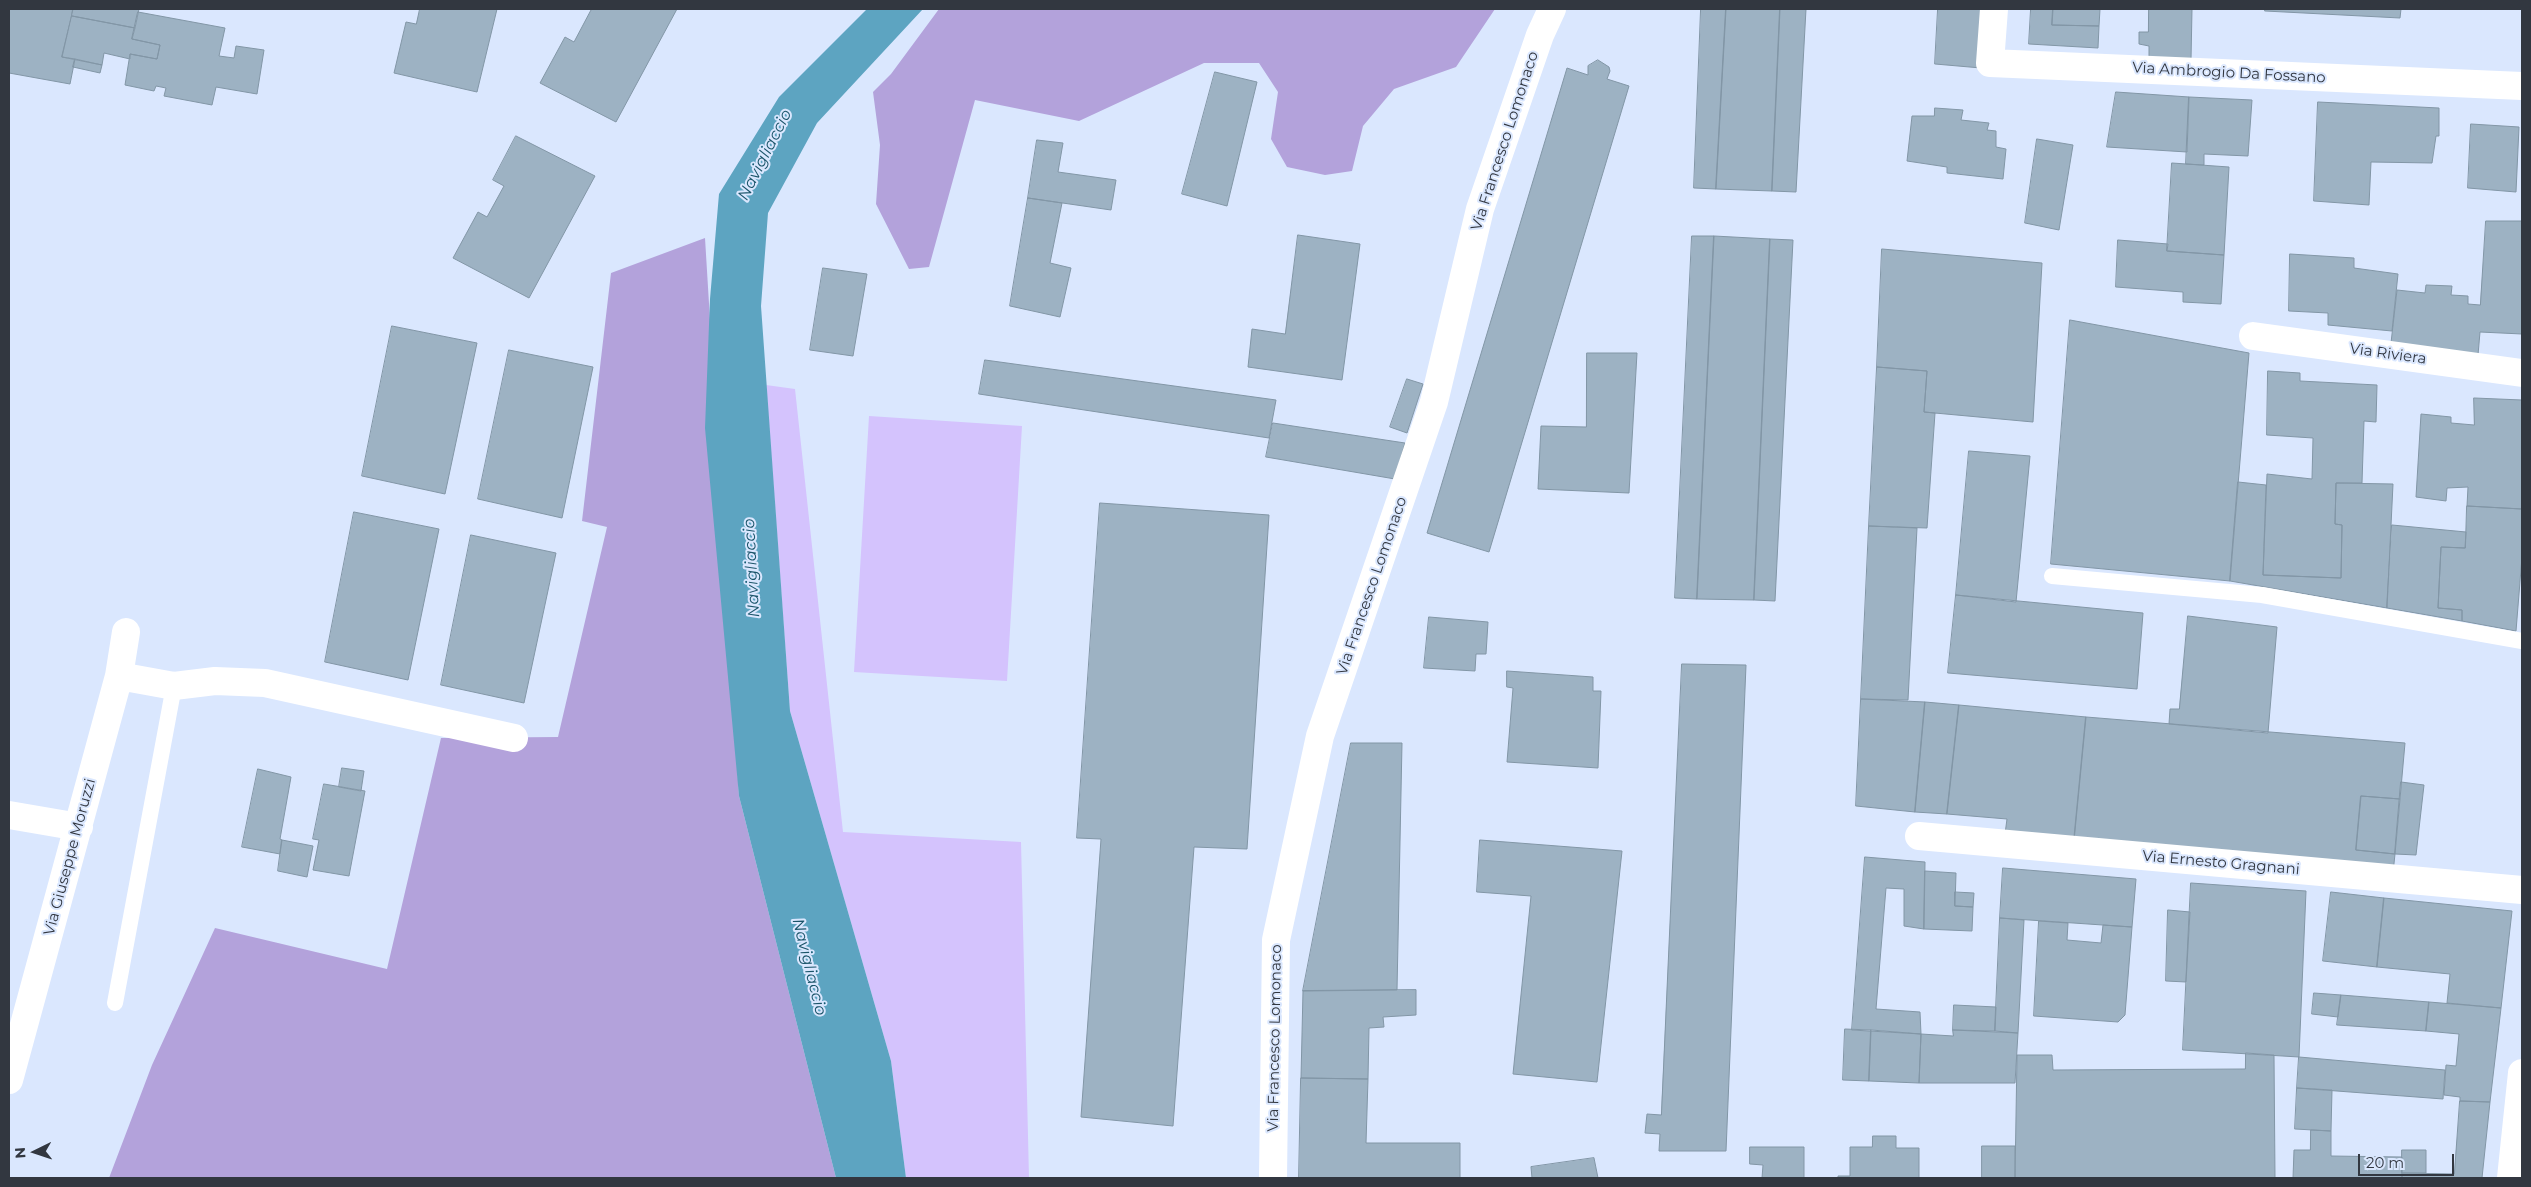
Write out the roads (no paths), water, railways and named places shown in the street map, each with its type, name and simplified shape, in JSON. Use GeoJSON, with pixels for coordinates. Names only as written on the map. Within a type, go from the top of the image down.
{"type":"FeatureCollection","features":[{"type":"Feature","properties":{"kind":"street","name":"Via Francesco Lomonaco"},"geometry":{"type":"LineString","coordinates":[[1273,1178],[1276,940],[1320,736],[1434,402],[1480,209],[1540,35],[1552,9]]}},
{"type":"Feature","properties":{"kind":"street","name":"Via Ambrogio Da Fossano"},"geometry":{"type":"LineString","coordinates":[[1994,9],[1990,63],[2522,86]]}},
{"type":"Feature","properties":{"kind":"street","name":"Via Riviera"},"geometry":{"type":"LineString","coordinates":[[2253,336],[2522,373]]}},
{"type":"Feature","properties":{"kind":"street","name":"Via Giuseppe Moruzzi"},"geometry":{"type":"LineString","coordinates":[[9,1080],[79,827],[118,676],[126,632]]}},
{"type":"Feature","properties":{"kind":"street"},"geometry":{"type":"LineString","coordinates":[[118,676],[174,686],[215,681],[265,683],[514,738]]}},
{"type":"Feature","properties":{"kind":"street"},"geometry":{"type":"LineString","coordinates":[[9,815],[79,827]]}},
{"type":"Feature","properties":{"kind":"street","name":"Via Ernesto Gragnani"},"geometry":{"type":"LineString","coordinates":[[1919,836],[2522,890]]}},
{"type":"Feature","properties":{"kind":"street"},"geometry":{"type":"LineString","coordinates":[[2511,1178],[2522,1085]]}},
{"type":"Feature","properties":{"kind":"lane"},"geometry":{"type":"LineString","coordinates":[[2052,576],[2262,596],[2522,641]]}},
{"type":"Feature","properties":{"kind":"lane"},"geometry":{"type":"LineString","coordinates":[[115,1003],[174,686]]}},
{"type":"Feature","properties":{"kind":"water","name":"Navigliaccio"},"geometry":{"type":"Polygon","coordinates":[[[867,9],[923,9],[817,123],[768,213],[761,306],[790,711],[891,1061],[906,1178],[836,1178],[739,796],[705,428],[710,299],[719,194],[779,97],[867,9]]]}}]}
